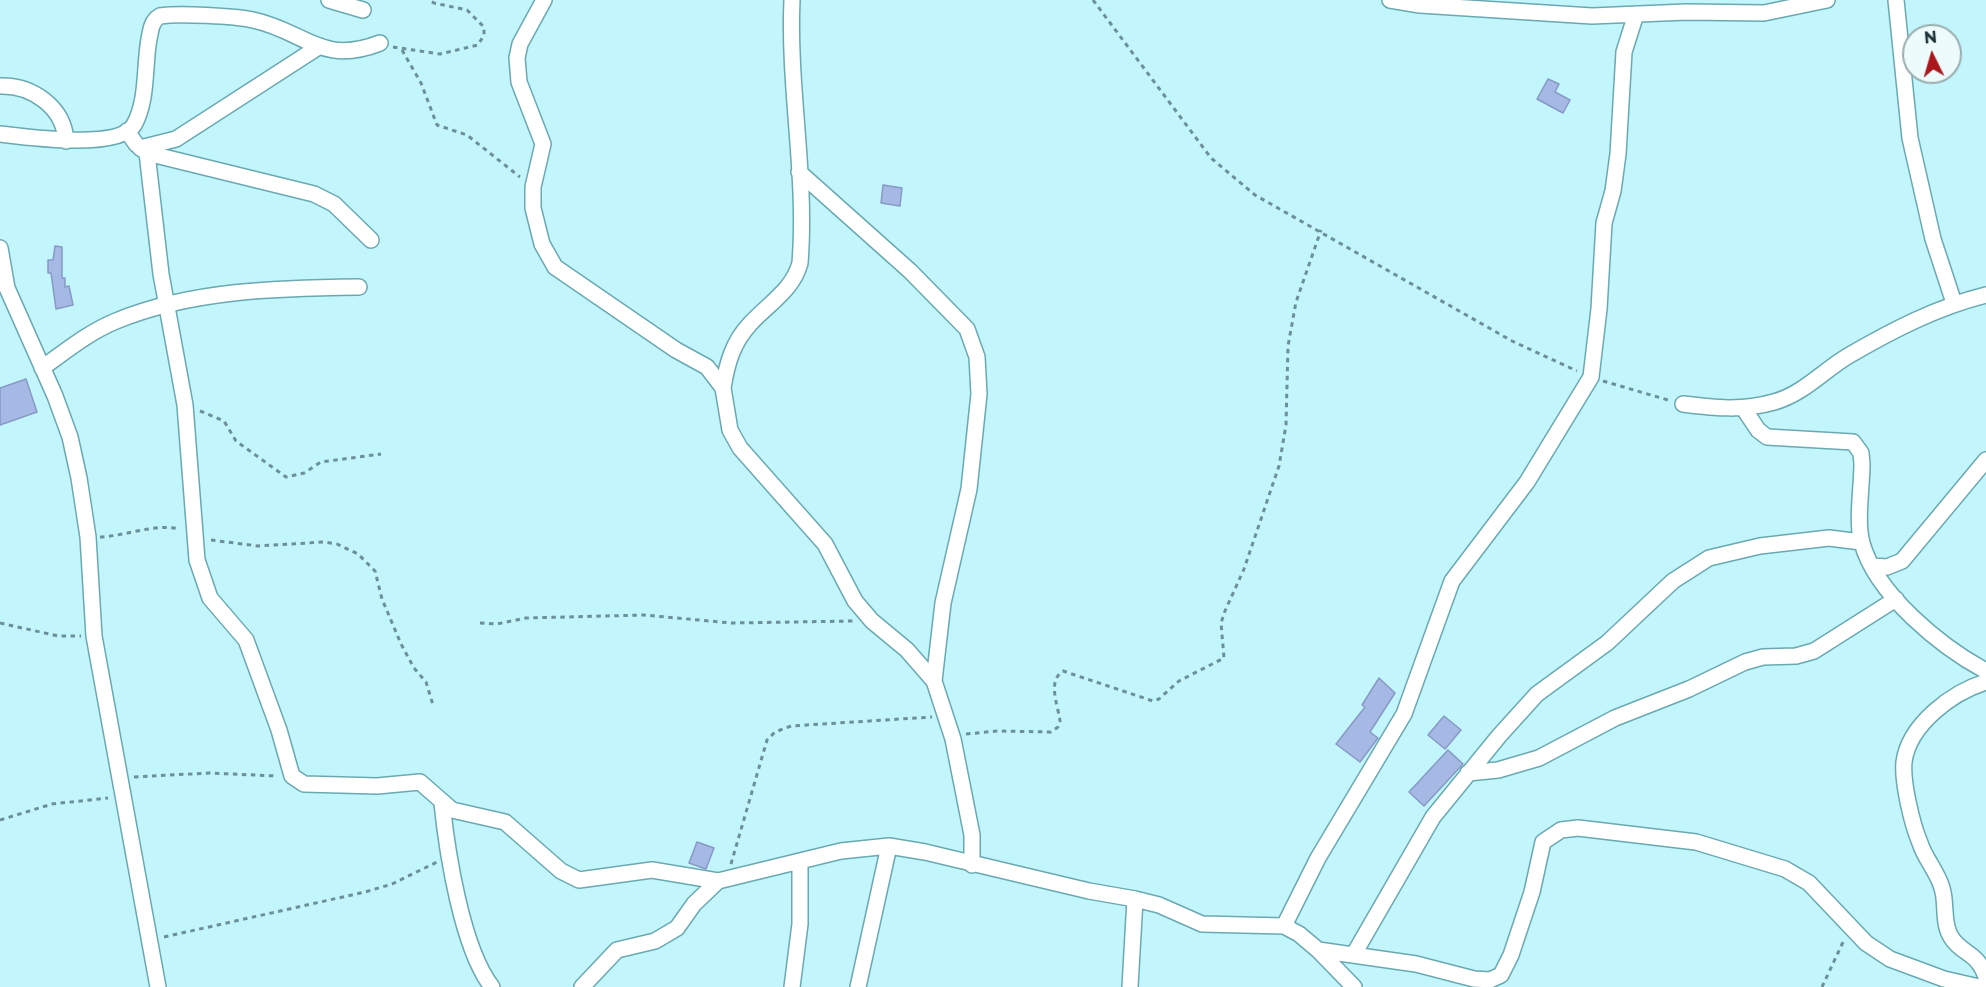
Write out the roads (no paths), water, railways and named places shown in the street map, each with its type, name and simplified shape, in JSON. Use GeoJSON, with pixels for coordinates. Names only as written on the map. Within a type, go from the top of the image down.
{"type":"FeatureCollection","features":[{"type":"Feature","properties":{"kind":"street"},"geometry":{"type":"LineString","coordinates":[[0,134],[66,141],[106,137],[133,127],[147,72],[152,25],[157,18],[159,0]]}},
{"type":"Feature","properties":{"kind":"street"},"geometry":{"type":"LineString","coordinates":[[329,0],[363,10]]}},
{"type":"Feature","properties":{"kind":"street"},"geometry":{"type":"LineString","coordinates":[[544,0],[523,36],[517,58],[519,82],[543,144],[533,187],[533,208],[542,244],[555,267],[676,350],[706,367],[723,388]]}},
{"type":"Feature","properties":{"kind":"street"},"geometry":{"type":"LineString","coordinates":[[792,0],[791,32],[801,246],[796,277],[750,324],[734,346],[723,388],[730,429],[740,448],[825,544],[855,601],[872,621],[907,650],[934,681],[953,739],[972,835],[972,865]]}},
{"type":"Feature","properties":{"kind":"street"},"geometry":{"type":"LineString","coordinates":[[1390,0],[1420,5],[1570,15],[1764,14],[1827,0]]}},
{"type":"Feature","properties":{"kind":"street"},"geometry":{"type":"LineString","coordinates":[[1896,0],[1910,138],[1933,239],[1954,303]]}},
{"type":"Feature","properties":{"kind":"street"},"geometry":{"type":"LineString","coordinates":[[1284,926],[1318,858],[1404,714],[1452,581],[1521,491],[1591,377],[1599,309],[1604,223],[1613,191],[1618,154],[1624,52],[1636,14]]}},
{"type":"Feature","properties":{"kind":"street"},"geometry":{"type":"LineString","coordinates":[[157,18],[165,15],[252,19],[320,46],[352,52],[380,43]]}},
{"type":"Feature","properties":{"kind":"street"},"geometry":{"type":"LineString","coordinates":[[144,151],[176,139],[320,46]]}},
{"type":"Feature","properties":{"kind":"street"},"geometry":{"type":"LineString","coordinates":[[0,86],[33,93],[48,103],[61,122],[66,141]]}},
{"type":"Feature","properties":{"kind":"street"},"geometry":{"type":"LineString","coordinates":[[127,131],[144,151],[185,405],[195,537],[204,586],[210,598],[246,640],[279,730],[292,776],[304,784],[377,786],[414,782],[424,785],[452,810],[505,822],[561,871],[579,880],[652,870],[725,879],[841,851],[889,846],[925,852],[972,865],[1135,898],[1159,905],[1202,924],[1284,926],[1299,934],[1318,950],[1354,987]]}},
{"type":"Feature","properties":{"kind":"street"},"geometry":{"type":"LineString","coordinates":[[144,151],[314,194],[334,204],[371,240]]}},
{"type":"Feature","properties":{"kind":"street"},"geometry":{"type":"LineString","coordinates":[[799,171],[910,270],[967,329],[977,357],[979,394],[971,479],[943,603],[934,681]]}},
{"type":"Feature","properties":{"kind":"street"},"geometry":{"type":"LineString","coordinates":[[0,248],[7,288],[70,437],[88,537],[94,636],[158,987]]}},
{"type":"Feature","properties":{"kind":"street"},"geometry":{"type":"LineString","coordinates":[[42,368],[89,335],[114,322],[167,302],[268,291],[359,287]]}},
{"type":"Feature","properties":{"kind":"street"},"geometry":{"type":"LineString","coordinates":[[1683,404],[1744,409],[1775,402],[1802,389],[1847,357],[1954,303],[1986,295]]}},
{"type":"Feature","properties":{"kind":"street"},"geometry":{"type":"LineString","coordinates":[[1744,409],[1758,430],[1767,437],[1846,439],[1858,447],[1862,464],[1861,542],[1872,566],[1896,599],[1933,635],[1986,670]]}},
{"type":"Feature","properties":{"kind":"street"},"geometry":{"type":"LineString","coordinates":[[1872,566],[1887,567],[1902,561],[1986,460]]}},
{"type":"Feature","properties":{"kind":"street"},"geometry":{"type":"LineString","coordinates":[[1354,954],[1433,818],[1467,773],[1537,694],[1607,643],[1673,581],[1694,567],[1719,555],[1808,539],[1829,538],[1861,542]]}},
{"type":"Feature","properties":{"kind":"street"},"geometry":{"type":"LineString","coordinates":[[1467,773],[1498,770],[1539,758],[1615,718],[1689,689],[1745,662],[1763,657],[1796,656],[1814,651],[1849,626],[1896,599]]}},
{"type":"Feature","properties":{"kind":"street"},"geometry":{"type":"LineString","coordinates":[[1986,682],[1957,694],[1939,709],[1916,736],[1904,761],[1920,844],[1943,889],[1948,931],[1955,943],[1979,960],[1986,977]]}},
{"type":"Feature","properties":{"kind":"street"},"geometry":{"type":"LineString","coordinates":[[442,803],[447,856],[472,949],[492,987]]}},
{"type":"Feature","properties":{"kind":"street"},"geometry":{"type":"LineString","coordinates":[[1318,950],[1416,964],[1474,979],[1490,980],[1501,975],[1511,955],[1532,892],[1543,842],[1561,830],[1578,828],[1696,842],[1785,869],[1824,896],[1866,943],[1890,958],[1934,975],[1979,987]]}},
{"type":"Feature","properties":{"kind":"street"},"geometry":{"type":"LineString","coordinates":[[858,987],[889,846]]}},
{"type":"Feature","properties":{"kind":"street"},"geometry":{"type":"LineString","coordinates":[[792,987],[800,924],[800,861]]}},
{"type":"Feature","properties":{"kind":"street"},"geometry":{"type":"LineString","coordinates":[[587,986],[617,950],[655,941],[677,928],[694,904],[725,879]]}},
{"type":"Feature","properties":{"kind":"street"},"geometry":{"type":"LineString","coordinates":[[1130,987],[1135,898]]}}]}
